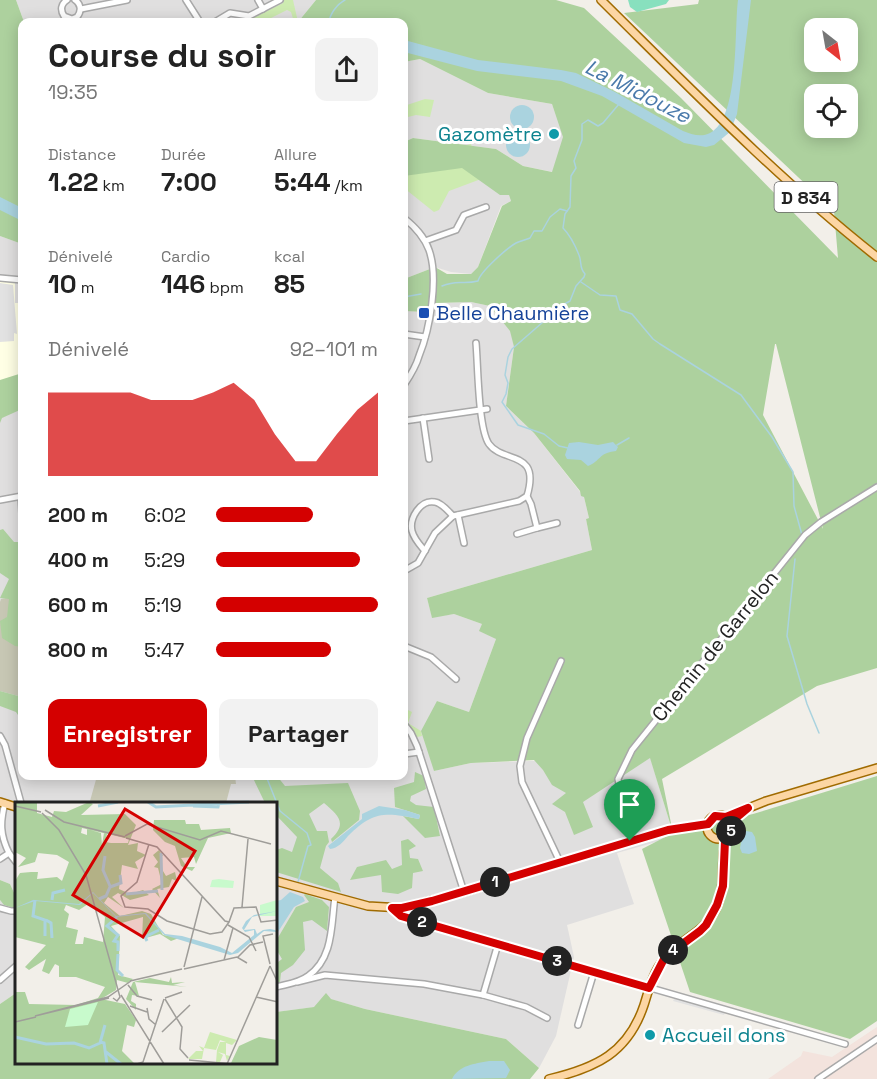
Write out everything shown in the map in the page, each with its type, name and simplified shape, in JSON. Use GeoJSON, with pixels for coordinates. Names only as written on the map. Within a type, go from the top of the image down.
{"type":"FeatureCollection","features":[{"type":"Feature","properties":{"kind":"main road","name":"D 834"},"geometry":{"type":"LineString","coordinates":[[601,0],[816,207],[877,257]]}},
{"type":"Feature","properties":{"kind":"main road"},"geometry":{"type":"LineString","coordinates":[[278,882],[368,906],[402,908],[464,892],[668,830],[708,824],[715,816],[728,820],[748,808],[877,768]]}},
{"type":"Feature","properties":{"kind":"main road"},"geometry":{"type":"LineString","coordinates":[[549,1079],[585,1070],[616,1051],[635,1027],[649,988],[665,957],[700,931],[713,914],[723,886],[725,841],[729,834],[728,820]]}},
{"type":"Feature","properties":{"kind":"main road"},"geometry":{"type":"LineString","coordinates":[[708,824],[709,833]]}},
{"type":"Feature","properties":{"kind":"main road"},"geometry":{"type":"LineString","coordinates":[[687,827],[709,833],[716,839],[724,856]]}},
{"type":"Feature","properties":{"kind":"main road"},"geometry":{"type":"LineString","coordinates":[[716,839],[729,834]]}},
{"type":"Feature","properties":{"kind":"street"},"geometry":{"type":"LineString","coordinates":[[64,18],[61,7],[67,0]]}},
{"type":"Feature","properties":{"kind":"street"},"geometry":{"type":"LineString","coordinates":[[75,0],[81,9]]}},
{"type":"Feature","properties":{"kind":"street"},"geometry":{"type":"LineString","coordinates":[[81,9],[127,0]]}},
{"type":"Feature","properties":{"kind":"street"},"geometry":{"type":"LineString","coordinates":[[186,0],[197,18]]}},
{"type":"Feature","properties":{"kind":"street"},"geometry":{"type":"LineString","coordinates":[[258,0],[263,9]]}},
{"type":"Feature","properties":{"kind":"street"},"geometry":{"type":"LineString","coordinates":[[222,18],[230,13],[246,16],[280,0]]}},
{"type":"Feature","properties":{"kind":"street"},"geometry":{"type":"LineString","coordinates":[[74,18],[81,9]]}},
{"type":"Feature","properties":{"kind":"street"},"geometry":{"type":"LineString","coordinates":[[425,241],[456,230],[464,215],[486,207]]}},
{"type":"Feature","properties":{"kind":"street"},"geometry":{"type":"LineString","coordinates":[[408,221],[425,241],[434,271],[425,337],[419,358],[408,378]]}},
{"type":"Feature","properties":{"kind":"street"},"geometry":{"type":"LineString","coordinates":[[0,278],[18,280]]}},
{"type":"Feature","properties":{"kind":"street"},"geometry":{"type":"LineString","coordinates":[[408,335],[425,337]]}},
{"type":"Feature","properties":{"kind":"street"},"geometry":{"type":"LineString","coordinates":[[476,343],[487,439],[496,450],[517,458],[526,466],[530,480],[527,496],[537,528]]}},
{"type":"Feature","properties":{"kind":"street"},"geometry":{"type":"LineString","coordinates":[[408,420],[484,409]]}},
{"type":"Feature","properties":{"kind":"street"},"geometry":{"type":"LineString","coordinates":[[423,418],[429,459]]}},
{"type":"Feature","properties":{"kind":"street","name":"Chemin de Garrelon"},"geometry":{"type":"LineString","coordinates":[[630,841],[618,779],[632,750],[805,535],[821,522],[877,487]]}},
{"type":"Feature","properties":{"kind":"street"},"geometry":{"type":"LineString","coordinates":[[408,568],[418,562],[435,533],[455,515],[519,501],[527,496]]}},
{"type":"Feature","properties":{"kind":"street"},"geometry":{"type":"LineString","coordinates":[[0,500],[18,497]]}},
{"type":"Feature","properties":{"kind":"street"},"geometry":{"type":"LineString","coordinates":[[425,551],[416,541],[411,529],[413,518],[421,506],[434,501],[455,515],[464,543]]}},
{"type":"Feature","properties":{"kind":"street"},"geometry":{"type":"LineString","coordinates":[[517,534],[557,523]]}},
{"type":"Feature","properties":{"kind":"street"},"geometry":{"type":"LineString","coordinates":[[408,648],[431,657],[456,679]]}},
{"type":"Feature","properties":{"kind":"street"},"geometry":{"type":"LineString","coordinates":[[560,862],[522,782],[520,766],[527,738],[561,661]]}},
{"type":"Feature","properties":{"kind":"street"},"geometry":{"type":"LineString","coordinates":[[408,729],[419,752],[464,892]]}},
{"type":"Feature","properties":{"kind":"street"},"geometry":{"type":"LineString","coordinates":[[0,737],[5,745],[21,802]]}},
{"type":"Feature","properties":{"kind":"street"},"geometry":{"type":"LineString","coordinates":[[408,753],[419,752]]}},
{"type":"Feature","properties":{"kind":"street"},"geometry":{"type":"LineString","coordinates":[[2,802],[1,836],[15,861]]}},
{"type":"Feature","properties":{"kind":"street"},"geometry":{"type":"LineString","coordinates":[[0,859],[9,853]]}},
{"type":"Feature","properties":{"kind":"street"},"geometry":{"type":"LineString","coordinates":[[297,982],[308,976],[318,966],[325,953],[331,939],[335,897]]}},
{"type":"Feature","properties":{"kind":"street"},"geometry":{"type":"LineString","coordinates":[[0,908],[15,910]]}},
{"type":"Feature","properties":{"kind":"street"},"geometry":{"type":"LineString","coordinates":[[392,908],[401,916],[845,1044]]}},
{"type":"Feature","properties":{"kind":"street"},"geometry":{"type":"LineString","coordinates":[[483,995],[498,944]]}},
{"type":"Feature","properties":{"kind":"street"},"geometry":{"type":"LineString","coordinates":[[0,980],[15,967]]}},
{"type":"Feature","properties":{"kind":"street"},"geometry":{"type":"LineString","coordinates":[[578,1025],[594,972]]}},
{"type":"Feature","properties":{"kind":"street"},"geometry":{"type":"LineString","coordinates":[[278,987],[325,975],[424,984],[483,995],[526,1007],[547,1018]]}},
{"type":"Feature","properties":{"kind":"street"},"geometry":{"type":"LineString","coordinates":[[818,1079],[877,1040]]}},
{"type":"Feature","properties":{"kind":"shaded area"},"geometry":{"type":"Polygon","coordinates":[[[16,0],[316,0],[301,18],[23,18],[16,0]]]}},
{"type":"Feature","properties":{"kind":"shaded area"},"geometry":{"type":"Polygon","coordinates":[[[420,59],[488,93],[552,104],[564,137],[553,172],[523,166],[496,149],[413,138],[408,140],[408,61],[420,59]]]}},
{"type":"Feature","properties":{"kind":"shaded area"},"geometry":{"type":"Polygon","coordinates":[[[462,168],[509,195],[511,201],[501,206],[478,267],[471,274],[451,272],[435,267],[408,277],[408,175],[462,168]]]}},
{"type":"Feature","properties":{"kind":"shaded area"},"geometry":{"type":"Polygon","coordinates":[[[0,236],[18,243],[18,780],[408,780],[408,311],[425,312],[436,303],[471,302],[490,306],[511,331],[514,347],[506,406],[534,433],[584,497],[589,518],[586,519],[592,550],[427,598],[432,617],[454,614],[482,624],[496,639],[469,712],[437,701],[434,771],[471,763],[650,757],[674,837],[617,853],[634,904],[567,925],[574,957],[556,1036],[539,1068],[506,1039],[365,1009],[330,999],[315,1007],[278,1012],[278,802],[15,802],[15,895],[10,884],[0,880],[0,236]]]}},
{"type":"Feature","properties":{"kind":"shaded area"},"geometry":{"type":"Polygon","coordinates":[[[0,281],[15,283],[15,303],[18,303],[18,411],[0,414],[0,281]]]}},
{"type":"Feature","properties":{"kind":"shaded area"},"geometry":{"type":"Polygon","coordinates":[[[0,283],[13,285],[17,334],[14,333],[14,341],[0,342],[0,283]]]}},
{"type":"Feature","properties":{"kind":"shaded area"},"geometry":{"type":"Polygon","coordinates":[[[18,596],[18,696],[0,691],[1,599],[18,596]]]}},
{"type":"Feature","properties":{"kind":"shaded area"},"geometry":{"type":"Polygon","coordinates":[[[96,780],[236,780],[236,784],[231,784],[226,802],[90,801],[96,780]]]}},
{"type":"Feature","properties":{"kind":"shaded area"},"geometry":{"type":"Polygon","coordinates":[[[0,900],[7,907],[15,907],[15,994],[0,1004],[0,900]]]}},
{"type":"Feature","properties":{"kind":"shaded area"},"geometry":{"type":"Polygon","coordinates":[[[675,997],[725,1012],[724,1015],[673,1001],[675,997]]]}},
{"type":"Feature","properties":{"kind":"shaded area"},"geometry":{"type":"Polygon","coordinates":[[[877,1027],[877,1079],[768,1079],[801,1056],[803,1051],[832,1057],[877,1027]]]}},
{"type":"Feature","properties":{"kind":"green space"},"geometry":{"type":"Polygon","coordinates":[[[0,0],[16,0],[23,18],[18,18],[18,243],[0,236],[0,0]]]}},
{"type":"Feature","properties":{"kind":"green space"},"geometry":{"type":"Polygon","coordinates":[[[284,0],[293,0],[297,18],[293,18],[291,12],[287,10],[271,18],[253,18],[283,3],[284,0]]]}},
{"type":"Feature","properties":{"kind":"green space"},"geometry":{"type":"Polygon","coordinates":[[[316,0],[556,0],[584,8],[681,98],[838,258],[834,211],[624,13],[698,4],[699,0],[877,0],[877,668],[817,686],[662,779],[673,833],[650,758],[583,802],[593,827],[574,835],[565,812],[552,804],[566,793],[552,785],[534,760],[471,763],[434,771],[421,731],[437,701],[469,712],[496,639],[479,631],[482,624],[454,614],[432,618],[427,598],[592,550],[586,519],[589,518],[584,497],[534,433],[506,406],[514,347],[510,331],[490,306],[471,302],[436,303],[425,312],[408,311],[408,277],[435,267],[447,274],[471,274],[478,267],[502,206],[511,201],[509,195],[500,195],[462,168],[408,175],[408,140],[413,138],[496,149],[523,166],[552,172],[563,137],[552,104],[488,93],[420,59],[408,61],[408,18],[301,18],[316,0]],[[776,344],[763,415],[823,529],[776,344]]]}},
{"type":"Feature","properties":{"kind":"green space"},"geometry":{"type":"Polygon","coordinates":[[[628,0],[669,0],[666,4],[637,12],[630,7],[628,0]]]}},
{"type":"Feature","properties":{"kind":"green space"},"geometry":{"type":"Polygon","coordinates":[[[425,99],[434,100],[430,117],[416,115],[408,117],[408,105],[425,99]]]}},
{"type":"Feature","properties":{"kind":"green space"},"geometry":{"type":"Polygon","coordinates":[[[471,144],[481,179],[449,191],[439,210],[434,212],[408,191],[408,160],[471,144]]]}},
{"type":"Feature","properties":{"kind":"green space"},"geometry":{"type":"Polygon","coordinates":[[[18,374],[18,411],[2,418],[0,423],[0,380],[18,374]]]}},
{"type":"Feature","properties":{"kind":"green space"},"geometry":{"type":"Polygon","coordinates":[[[3,529],[14,542],[18,542],[18,646],[2,638],[0,621],[7,617],[9,599],[0,598],[9,579],[0,573],[0,530],[3,529]]]}},
{"type":"Feature","properties":{"kind":"green space"},"geometry":{"type":"Polygon","coordinates":[[[0,691],[18,696],[18,715],[0,706],[0,691]]]}},
{"type":"Feature","properties":{"kind":"green space"},"geometry":{"type":"Polygon","coordinates":[[[408,710],[412,712],[408,723],[408,710]]]}},
{"type":"Feature","properties":{"kind":"green space"},"geometry":{"type":"Polygon","coordinates":[[[408,723],[421,731],[422,736],[417,737],[408,723]]]}},
{"type":"Feature","properties":{"kind":"green space"},"geometry":{"type":"Polygon","coordinates":[[[415,772],[424,776],[426,789],[411,796],[410,801],[416,805],[434,807],[440,836],[425,838],[403,816],[419,819],[420,815],[395,807],[394,788],[414,782],[415,772]]]}},
{"type":"Feature","properties":{"kind":"green space"},"geometry":{"type":"Polygon","coordinates":[[[877,776],[877,1021],[850,1039],[690,992],[642,849],[673,833],[753,814],[877,776]]]}},
{"type":"Feature","properties":{"kind":"green space"},"geometry":{"type":"Polygon","coordinates":[[[254,780],[280,780],[285,786],[348,783],[360,811],[359,820],[332,842],[331,839],[340,824],[337,815],[324,803],[309,814],[317,831],[327,831],[329,842],[320,868],[338,883],[341,892],[278,873],[278,849],[282,848],[292,852],[297,837],[278,817],[278,802],[265,802],[254,780]]]}},
{"type":"Feature","properties":{"kind":"green space"},"geometry":{"type":"Polygon","coordinates":[[[408,839],[416,846],[409,850],[410,858],[418,859],[423,871],[413,873],[412,888],[398,894],[382,892],[381,875],[350,880],[357,867],[386,860],[392,869],[402,865],[401,841],[408,839]]]}},
{"type":"Feature","properties":{"kind":"green space"},"geometry":{"type":"Polygon","coordinates":[[[0,880],[10,884],[15,895],[15,908],[4,905],[0,900],[0,880]]]}},
{"type":"Feature","properties":{"kind":"green space"},"geometry":{"type":"Polygon","coordinates":[[[304,895],[322,900],[329,907],[327,931],[312,920],[303,922],[305,950],[293,965],[281,973],[278,982],[278,962],[282,959],[278,952],[278,938],[296,907],[309,902],[304,895]]]}},
{"type":"Feature","properties":{"kind":"green space"},"geometry":{"type":"Polygon","coordinates":[[[326,993],[331,999],[365,1009],[506,1039],[539,1068],[530,1079],[0,1079],[0,1004],[15,994],[15,1064],[278,1064],[278,1012],[314,1007],[326,993]]]}},
{"type":"Feature","properties":{"kind":"water"},"geometry":{"type":"Polygon","coordinates":[[[738,0],[751,0],[737,114],[730,132],[714,145],[706,147],[684,143],[602,96],[561,81],[477,71],[408,53],[408,41],[478,60],[576,73],[615,92],[683,131],[696,135],[710,133],[720,124],[731,92],[738,0]]]}},
{"type":"Feature","properties":{"kind":"water"},"geometry":{"type":"Polygon","coordinates":[[[522,105],[530,109],[534,117],[530,125],[522,129],[514,125],[510,117],[514,109],[522,105]]]}},
{"type":"Feature","properties":{"kind":"water"},"geometry":{"type":"Polygon","coordinates":[[[518,133],[523,134],[529,140],[529,150],[523,156],[518,157],[513,156],[507,150],[506,145],[507,140],[513,134],[518,133]]]}},
{"type":"Feature","properties":{"kind":"water"},"geometry":{"type":"Polygon","coordinates":[[[0,197],[18,206],[18,219],[0,210],[0,197]]]}},
{"type":"Feature","properties":{"kind":"water"},"geometry":{"type":"Polygon","coordinates":[[[613,442],[618,447],[616,451],[606,453],[588,466],[581,460],[567,459],[565,455],[569,443],[598,445],[613,442]]]}},
{"type":"Feature","properties":{"kind":"water"},"geometry":{"type":"Polygon","coordinates":[[[379,806],[405,810],[420,815],[419,819],[397,815],[372,818],[357,828],[338,846],[330,849],[328,846],[362,819],[362,814],[379,806]]]}},
{"type":"Feature","properties":{"kind":"water"},"geometry":{"type":"Polygon","coordinates":[[[746,831],[752,832],[755,837],[757,851],[749,854],[742,853],[740,848],[743,834],[746,831]]]}},
{"type":"Feature","properties":{"kind":"water"},"geometry":{"type":"Polygon","coordinates":[[[290,892],[303,897],[305,901],[294,907],[278,932],[278,901],[290,892]]]}},
{"type":"Feature","properties":{"kind":"water"},"geometry":{"type":"Polygon","coordinates":[[[489,1061],[504,1061],[510,1070],[506,1078],[452,1079],[463,1068],[489,1061]]]}},
{"type":"Feature","properties":{"kind":"waterway"},"geometry":{"type":"LineString","coordinates":[[330,18],[334,10],[345,0]]}},
{"type":"Feature","properties":{"kind":"waterway","name":"La Midouze"},"geometry":{"type":"LineString","coordinates":[[568,448],[559,446],[544,434],[518,425],[502,402],[508,383],[505,375],[512,349],[543,322],[548,313],[570,301],[576,286],[584,277],[580,258],[563,228],[565,214],[570,207],[571,176],[576,168],[574,161],[582,140],[582,124],[588,120],[598,126],[619,104]]}},
{"type":"Feature","properties":{"kind":"waterway"},"geometry":{"type":"LineString","coordinates":[[442,286],[478,281],[489,266],[507,250],[516,243],[530,238],[534,231],[542,231],[550,217],[560,209],[567,211]]}},
{"type":"Feature","properties":{"kind":"waterway"},"geometry":{"type":"LineString","coordinates":[[581,282],[600,295],[616,296],[620,310],[632,314],[653,339],[741,395],[772,437],[793,472],[794,506],[802,535]]}},
{"type":"Feature","properties":{"kind":"waterway"},"geometry":{"type":"LineString","coordinates":[[408,296],[421,294]]}},
{"type":"Feature","properties":{"kind":"waterway"},"geometry":{"type":"LineString","coordinates":[[617,445],[629,438]]}},
{"type":"Feature","properties":{"kind":"waterway"},"geometry":{"type":"LineString","coordinates":[[795,559],[787,636],[807,704],[819,733]]}},
{"type":"Feature","properties":{"kind":"waterway"},"geometry":{"type":"LineString","coordinates":[[268,780],[276,802]]}},
{"type":"Feature","properties":{"kind":"waterway"},"geometry":{"type":"LineString","coordinates":[[278,806],[280,811],[307,833],[311,845],[308,846],[298,882]]}},
{"type":"Feature","properties":{"kind":"place","name":"Gazomètre"},"geometry":{"type":"Point","coordinates":[554,134]}},
{"type":"Feature","properties":{"kind":"place","name":"Belle Chaumière"},"geometry":{"type":"Point","coordinates":[424,313]}},
{"type":"Feature","properties":{"kind":"place","name":"Accueil dons"},"geometry":{"type":"Point","coordinates":[650,1035]}},
{"type":"Feature","properties":{"kind":"route"},"geometry":{"type":"LineString","coordinates":[[748,808],[730,823],[731,830],[725,841],[723,886],[713,914],[700,931],[665,957],[649,988],[401,916],[392,908],[402,908],[464,892],[630,841],[668,830],[708,824],[709,820],[715,816],[726,817],[748,808]]}}]}
